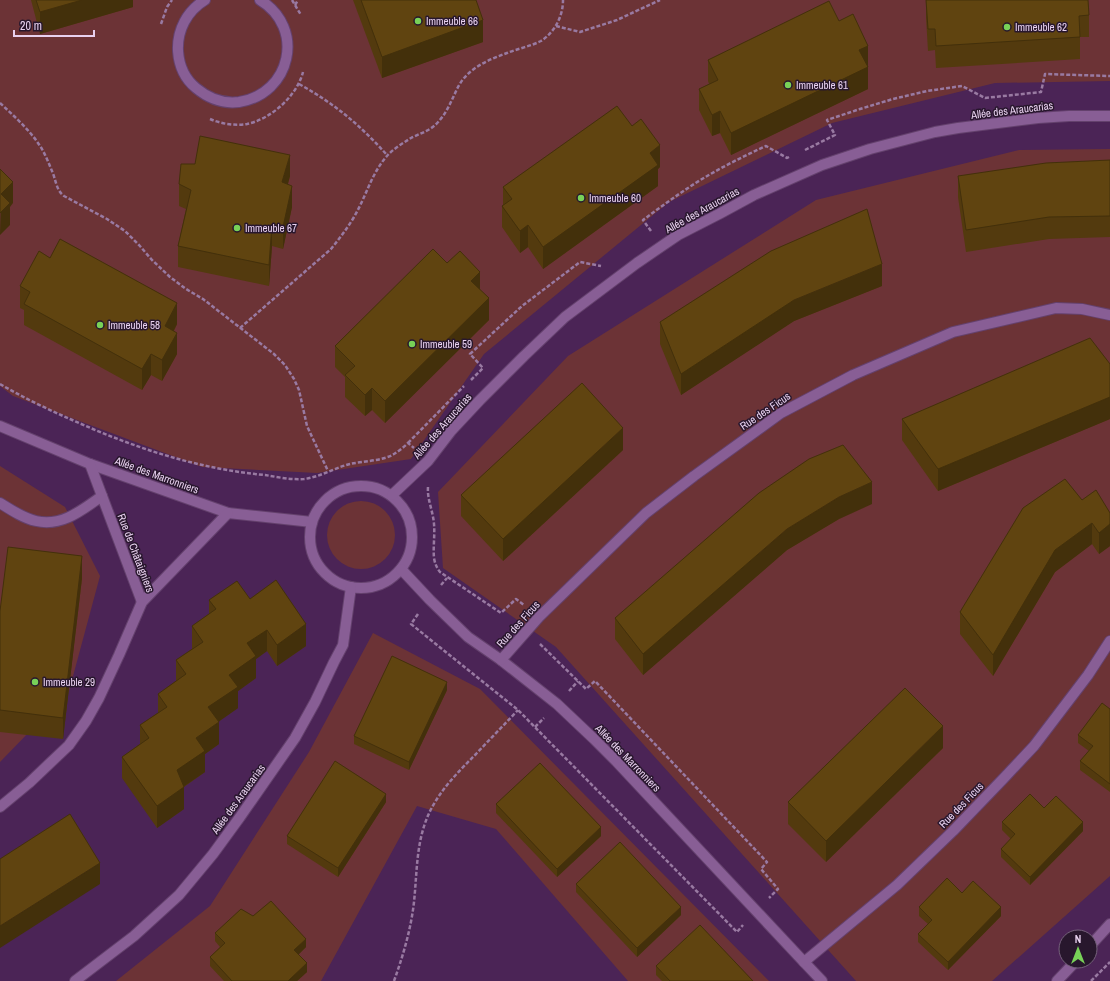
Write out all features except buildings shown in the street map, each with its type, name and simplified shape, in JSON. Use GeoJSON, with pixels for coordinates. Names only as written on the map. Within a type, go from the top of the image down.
{"type":"FeatureCollection","features":[{"type":"Feature","properties":{"kind":"street"},"geometry":{"type":"LineString","coordinates":[[205,0],[190,12],[181,27],[178,45],[180,62],[188,79],[200,92],[208,97],[225,102],[252,99],[268,90],[280,76],[286,59],[287,41],[282,24],[272,9],[260,0]]}},
{"type":"Feature","properties":{"kind":"street","name":"Allée des Araucarias"},"geometry":{"type":"LineString","coordinates":[[392,496],[428,461],[451,431],[480,400],[565,317],[637,263],[678,235],[754,195],[822,165],[870,149],[935,132],[958,128],[1038,118],[1110,116]]}},
{"type":"Feature","properties":{"kind":"street","name":"Rue des Ficus"},"geometry":{"type":"LineString","coordinates":[[502,660],[539,617],[646,513],[781,413],[853,375],[953,332],[1056,308],[1082,309],[1110,315]]}},
{"type":"Feature","properties":{"kind":"street","name":"Allée des Marronniers"},"geometry":{"type":"LineString","coordinates":[[0,426],[90,464],[228,513],[312,522]]}},
{"type":"Feature","properties":{"kind":"street","name":"Rue de Châtaigniers"},"geometry":{"type":"LineString","coordinates":[[90,464],[142,602],[228,513]]}},
{"type":"Feature","properties":{"kind":"street"},"geometry":{"type":"LineString","coordinates":[[358,485],[384,491],[392,496],[399,501],[409,517],[411,526],[412,544],[408,557],[401,569],[384,583],[373,587],[351,587],[331,578],[317,563],[313,555],[310,539],[312,522],[315,514],[323,503],[333,494],[358,485]]}},
{"type":"Feature","properties":{"kind":"street"},"geometry":{"type":"LineString","coordinates":[[0,503],[21,515],[36,521],[50,522],[59,521],[77,514],[102,496]]}},
{"type":"Feature","properties":{"kind":"street","name":"Allée des Marronniers"},"geometry":{"type":"LineString","coordinates":[[401,569],[468,637],[502,660],[557,704],[600,745],[822,981]]}},
{"type":"Feature","properties":{"kind":"street","name":"Allée des Araucarias"},"geometry":{"type":"LineString","coordinates":[[75,981],[134,936],[179,895],[213,854],[240,817],[295,738],[315,702],[343,645],[351,587]]}},
{"type":"Feature","properties":{"kind":"street"},"geometry":{"type":"LineString","coordinates":[[0,807],[29,783],[69,745],[86,721],[99,698],[142,602]]}},
{"type":"Feature","properties":{"kind":"street","name":"Rue des Ficus"},"geometry":{"type":"LineString","coordinates":[[804,962],[897,885],[1019,762],[1034,746],[1088,676],[1110,641]]}},
{"type":"Feature","properties":{"kind":"street"},"geometry":{"type":"LineString","coordinates":[[1098,937],[1110,924]]}},
{"type":"Feature","properties":{"kind":"street"},"geometry":{"type":"LineString","coordinates":[[1058,981],[1069,969]]}},
{"type":"Feature","properties":{"kind":"path"},"geometry":{"type":"LineString","coordinates":[[161,26],[167,7],[172,0]]}},
{"type":"Feature","properties":{"kind":"path"},"geometry":{"type":"LineString","coordinates":[[292,0],[302,18]]}},
{"type":"Feature","properties":{"kind":"path"},"geometry":{"type":"LineString","coordinates":[[295,5],[298,0]]}},
{"type":"Feature","properties":{"kind":"path"},"geometry":{"type":"LineString","coordinates":[[240,328],[331,249],[354,217],[376,170],[387,155],[397,147],[426,132],[438,123],[448,110],[464,77],[473,69],[486,61],[540,41],[549,34],[556,26],[561,16],[563,0]]}},
{"type":"Feature","properties":{"kind":"path"},"geometry":{"type":"LineString","coordinates":[[556,26],[580,32],[618,20],[660,0]]}},
{"type":"Feature","properties":{"kind":"path"},"geometry":{"type":"LineString","coordinates":[[209,119],[216,122],[248,124],[262,119],[275,111],[286,101],[299,84],[304,69]]}},
{"type":"Feature","properties":{"kind":"path"},"geometry":{"type":"LineString","coordinates":[[299,84],[319,95],[355,122],[387,155]]}},
{"type":"Feature","properties":{"kind":"path"},"geometry":{"type":"LineString","coordinates":[[0,103],[28,129],[42,149],[52,170],[57,189],[60,193],[107,219],[124,231],[170,277],[203,299],[274,354],[285,366],[294,379],[302,402],[307,426],[328,471]]}},
{"type":"Feature","properties":{"kind":"path"},"geometry":{"type":"LineString","coordinates":[[0,384],[53,412],[103,434],[155,453],[206,466],[248,474],[303,479],[320,475],[344,466],[393,455],[408,443],[437,469],[430,480],[428,491],[434,524],[434,558],[436,566],[447,578]]}},
{"type":"Feature","properties":{"kind":"path"},"geometry":{"type":"LineString","coordinates":[[394,981],[400,966],[408,936],[414,904],[419,844],[427,818],[440,795],[456,774],[518,710]]}},
{"type":"Feature","properties":{"kind":"path"},"geometry":{"type":"LineString","coordinates":[[1092,981],[1110,962]]}},
{"type":"Feature","properties":{"kind":"shaded area"},"geometry":{"type":"Polygon","coordinates":[[[0,0],[1110,0],[1110,81],[995,83],[832,123],[669,202],[484,354],[411,459],[317,473],[202,467],[13,396],[0,386],[0,0]]]}},
{"type":"Feature","properties":{"kind":"shaded area"},"geometry":{"type":"Polygon","coordinates":[[[1110,149],[1110,876],[992,981],[856,981],[556,647],[443,568],[438,492],[568,356],[816,200],[1019,150],[1110,149]]]}},
{"type":"Feature","properties":{"kind":"shaded area"},"geometry":{"type":"Polygon","coordinates":[[[0,466],[65,507],[100,576],[69,691],[0,762],[0,466]]]}},
{"type":"Feature","properties":{"kind":"shaded area"},"geometry":{"type":"Polygon","coordinates":[[[361,501],[374,504],[385,511],[392,522],[395,535],[392,548],[385,559],[374,566],[361,569],[348,566],[337,559],[330,548],[327,535],[330,522],[337,511],[348,504],[361,501]]]}},
{"type":"Feature","properties":{"kind":"shaded area"},"geometry":{"type":"Polygon","coordinates":[[[373,633],[480,689],[769,981],[628,981],[496,829],[417,806],[321,981],[116,981],[210,906],[309,752],[373,633]]]}},
{"type":"Feature","properties":{"kind":"place","name":"Immeuble 66"},"geometry":{"type":"Point","coordinates":[418,21]}},
{"type":"Feature","properties":{"kind":"place","name":"Immeuble 62"},"geometry":{"type":"Point","coordinates":[1007,27]}},
{"type":"Feature","properties":{"kind":"place","name":"Immeuble 61"},"geometry":{"type":"Point","coordinates":[788,85]}},
{"type":"Feature","properties":{"kind":"place","name":"Immeuble 60"},"geometry":{"type":"Point","coordinates":[581,198]}},
{"type":"Feature","properties":{"kind":"place","name":"Immeuble 67"},"geometry":{"type":"Point","coordinates":[237,228]}},
{"type":"Feature","properties":{"kind":"place","name":"Immeuble 58"},"geometry":{"type":"Point","coordinates":[100,325]}},
{"type":"Feature","properties":{"kind":"place","name":"Immeuble 59"},"geometry":{"type":"Point","coordinates":[412,344]}},
{"type":"Feature","properties":{"kind":"place","name":"Immeuble 29"},"geometry":{"type":"Point","coordinates":[35,682]}}]}
